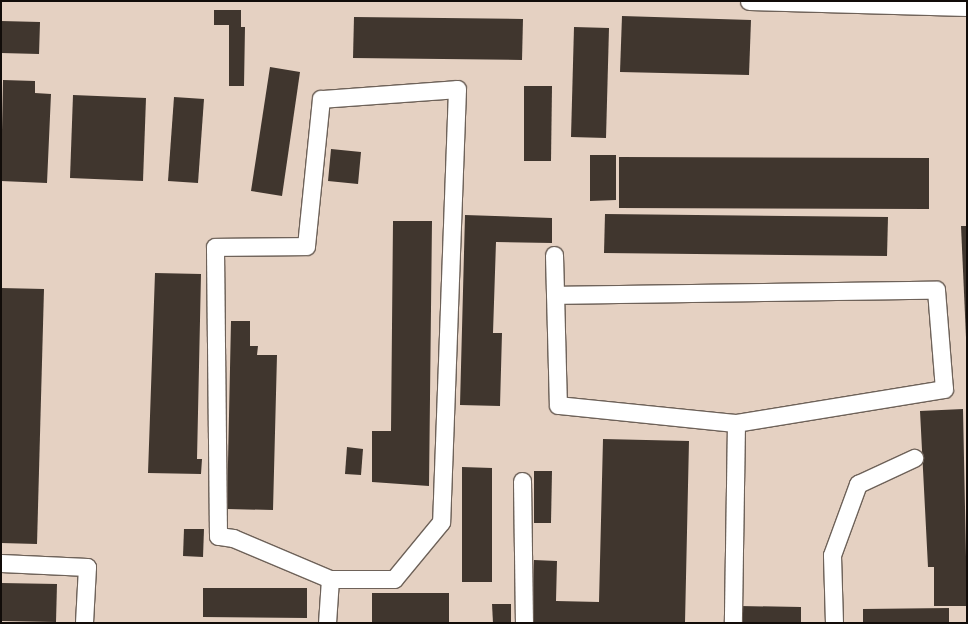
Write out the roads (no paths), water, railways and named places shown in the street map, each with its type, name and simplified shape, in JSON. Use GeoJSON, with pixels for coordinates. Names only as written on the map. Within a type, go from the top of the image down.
{"type":"FeatureCollection","features":[{"type":"Feature","properties":{"kind":"lane"},"geometry":{"type":"LineString","coordinates":[[748,1],[967,7]]}},
{"type":"Feature","properties":{"kind":"lane"},"geometry":{"type":"LineString","coordinates":[[457,89],[441,522],[394,579],[330,579],[233,538],[218,536],[215,247],[306,246],[321,99],[457,89]]}},
{"type":"Feature","properties":{"kind":"lane"},"geometry":{"type":"LineString","coordinates":[[554,256],[555,295],[558,404],[736,423],[944,388],[936,290],[555,295]]}},
{"type":"Feature","properties":{"kind":"lane"},"geometry":{"type":"LineString","coordinates":[[733,623],[736,423]]}},
{"type":"Feature","properties":{"kind":"lane"},"geometry":{"type":"LineString","coordinates":[[834,623],[832,555],[858,484],[914,458]]}},
{"type":"Feature","properties":{"kind":"lane"},"geometry":{"type":"LineString","coordinates":[[522,481],[524,623]]}},
{"type":"Feature","properties":{"kind":"lane"},"geometry":{"type":"LineString","coordinates":[[1,563],[87,567],[84,623]]}},
{"type":"Feature","properties":{"kind":"lane"},"geometry":{"type":"LineString","coordinates":[[327,623],[330,579]]}}]}
